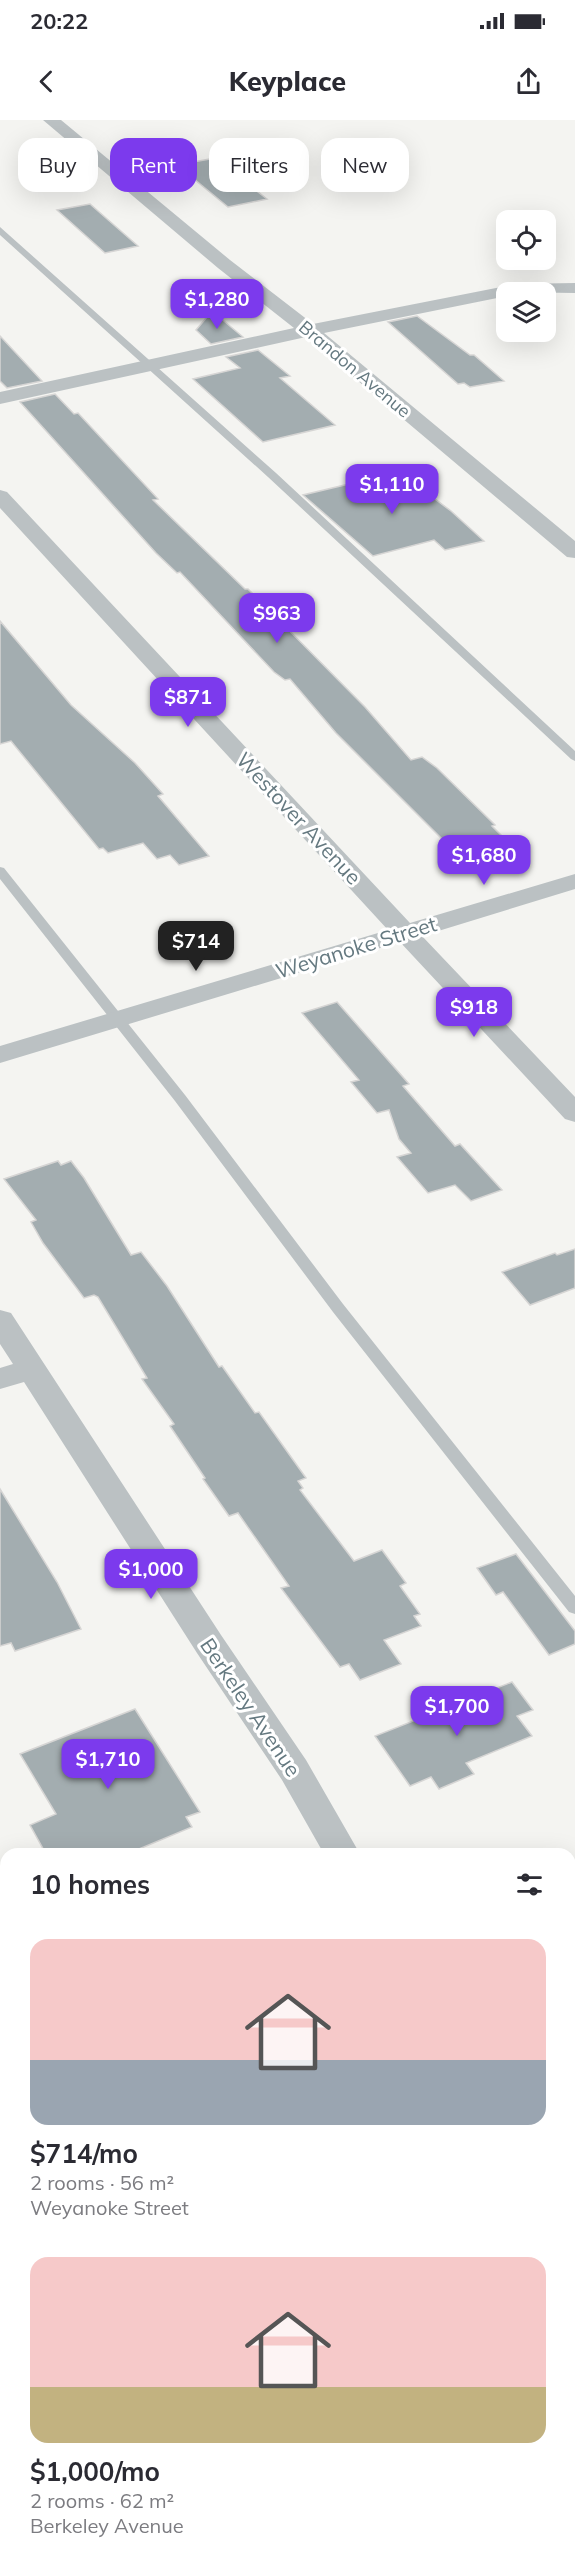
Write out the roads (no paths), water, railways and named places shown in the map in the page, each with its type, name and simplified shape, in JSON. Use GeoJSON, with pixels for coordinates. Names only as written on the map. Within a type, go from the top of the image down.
{"type":"FeatureCollection","features":[{"type":"Feature","properties":{"kind":"street","name":"Brandon Avenue"},"geometry":{"type":"LineString","coordinates":[[51,120],[575,552]]}},
{"type":"Feature","properties":{"kind":"street"},"geometry":{"type":"LineString","coordinates":[[0,398],[516,289],[575,288]]}},
{"type":"Feature","properties":{"kind":"street","name":"Westover Avenue"},"geometry":{"type":"LineString","coordinates":[[0,496],[575,1113]]}},
{"type":"Feature","properties":{"kind":"street","name":"Weyanoke Street"},"geometry":{"type":"LineString","coordinates":[[0,1054],[575,881]]}},
{"type":"Feature","properties":{"kind":"street","name":"Berkeley Avenue"},"geometry":{"type":"LineString","coordinates":[[0,1320],[209,1644],[294,1770],[339,1848]]}},
{"type":"Feature","properties":{"kind":"street"},"geometry":{"type":"LineString","coordinates":[[0,1379],[31,1368]]}},
{"type":"Feature","properties":{"kind":"lane"},"geometry":{"type":"LineString","coordinates":[[0,230],[151,365],[575,757]]}},
{"type":"Feature","properties":{"kind":"lane"},"geometry":{"type":"LineString","coordinates":[[0,871],[118,1019],[338,1308],[575,1608]]}}]}
